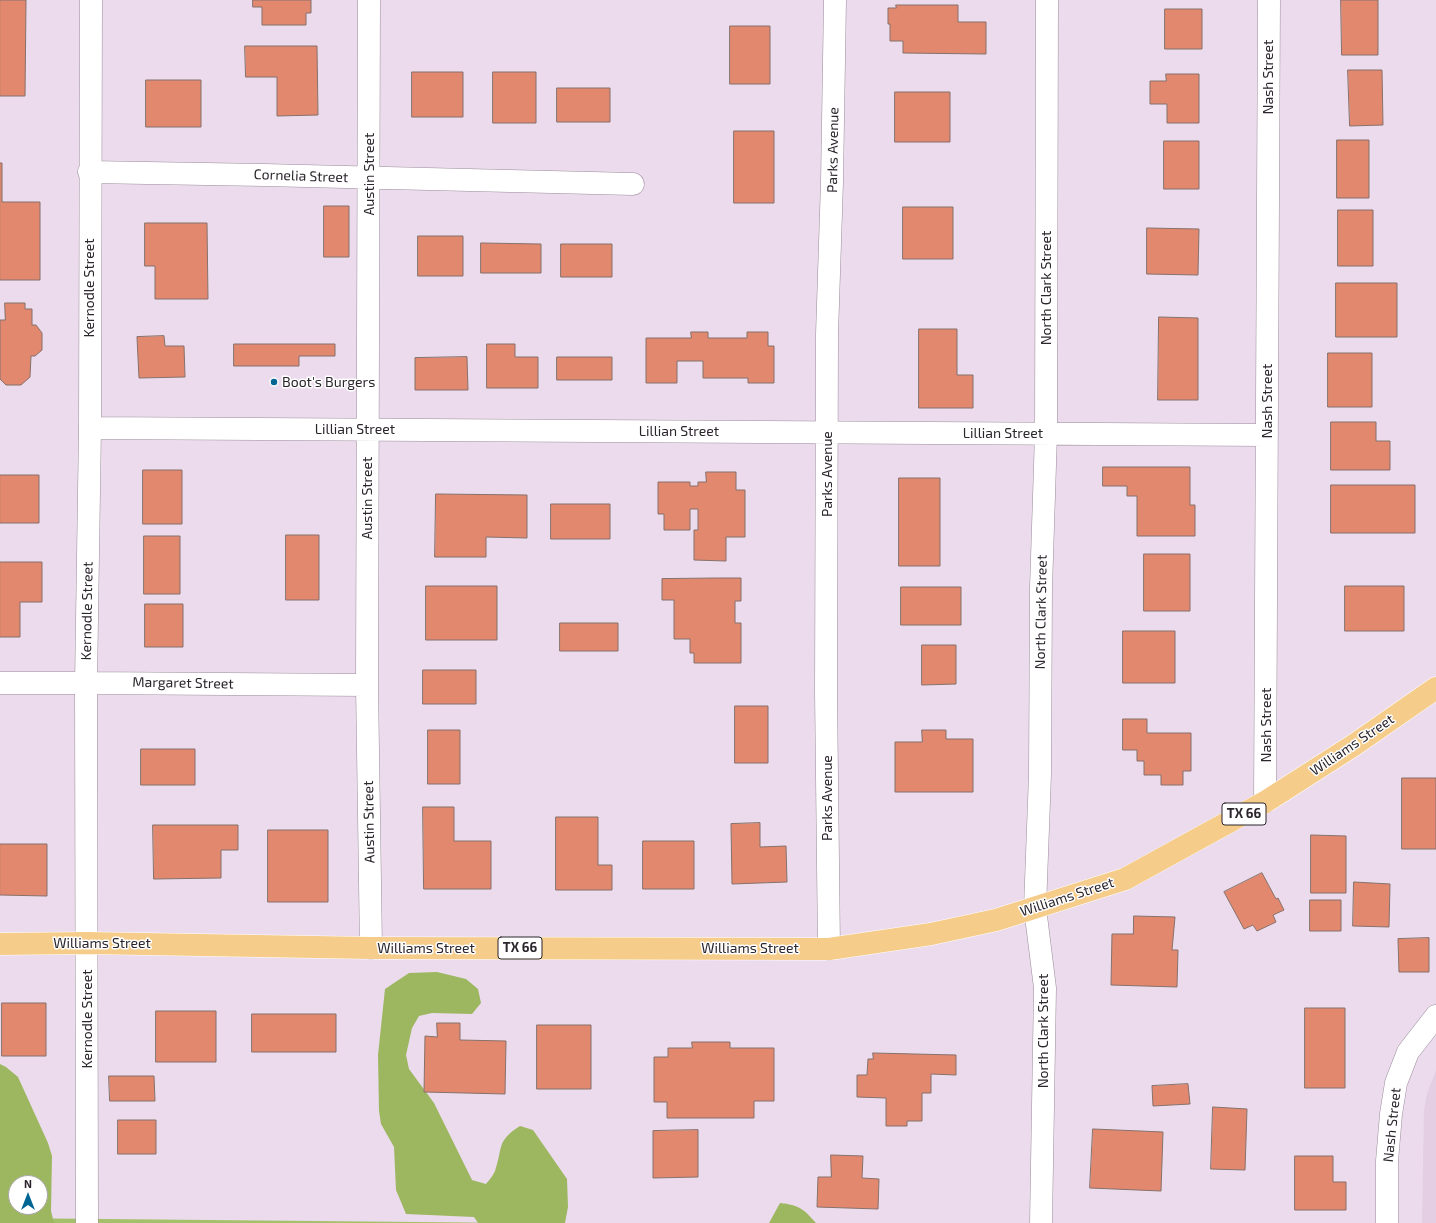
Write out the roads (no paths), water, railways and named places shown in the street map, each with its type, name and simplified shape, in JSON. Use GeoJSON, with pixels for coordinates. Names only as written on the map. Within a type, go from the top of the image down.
{"type":"FeatureCollection","features":[{"type":"Feature","properties":{"kind":"main road","name":"Williams Street"},"geometry":{"type":"LineString","coordinates":[[0,944],[87,943],[371,948],[829,948],[931,934],[996,920],[1125,878],[1265,802],[1354,745],[1436,688]]}},
{"type":"Feature","properties":{"kind":"street","name":"Kernodle Street"},"geometry":{"type":"LineString","coordinates":[[87,1223],[86,683],[90,428],[89,172],[91,0]]}},
{"type":"Feature","properties":{"kind":"street","name":"Austin Street"},"geometry":{"type":"LineString","coordinates":[[369,0],[367,685],[371,948]]}},
{"type":"Feature","properties":{"kind":"street","name":"Parks Avenue"},"geometry":{"type":"LineString","coordinates":[[829,948],[826,700],[828,432],[827,334],[835,0]]}},
{"type":"Feature","properties":{"kind":"street","name":"North Clark Street"},"geometry":{"type":"LineString","coordinates":[[1041,1223],[1045,988],[1035,908],[1040,774],[1041,588],[1046,434],[1047,0]]}},
{"type":"Feature","properties":{"kind":"street","name":"Nash Street"},"geometry":{"type":"LineString","coordinates":[[1265,802],[1269,0]]}},
{"type":"Feature","properties":{"kind":"street","name":"Cornelia Street"},"geometry":{"type":"LineString","coordinates":[[89,172],[633,184]]}},
{"type":"Feature","properties":{"kind":"street","name":"Lillian Street"},"geometry":{"type":"LineString","coordinates":[[90,428],[1268,435]]}},
{"type":"Feature","properties":{"kind":"street","name":"Margaret Street"},"geometry":{"type":"LineString","coordinates":[[0,683],[367,685]]}},
{"type":"Feature","properties":{"kind":"street","name":"Nash Street"},"geometry":{"type":"LineString","coordinates":[[1387,1223],[1387,1161],[1391,1114],[1396,1083],[1408,1052],[1436,1016]]}},
{"type":"Feature","properties":{"kind":"place","name":"Boot's Burgers"},"geometry":{"type":"Point","coordinates":[274,382]}}]}
